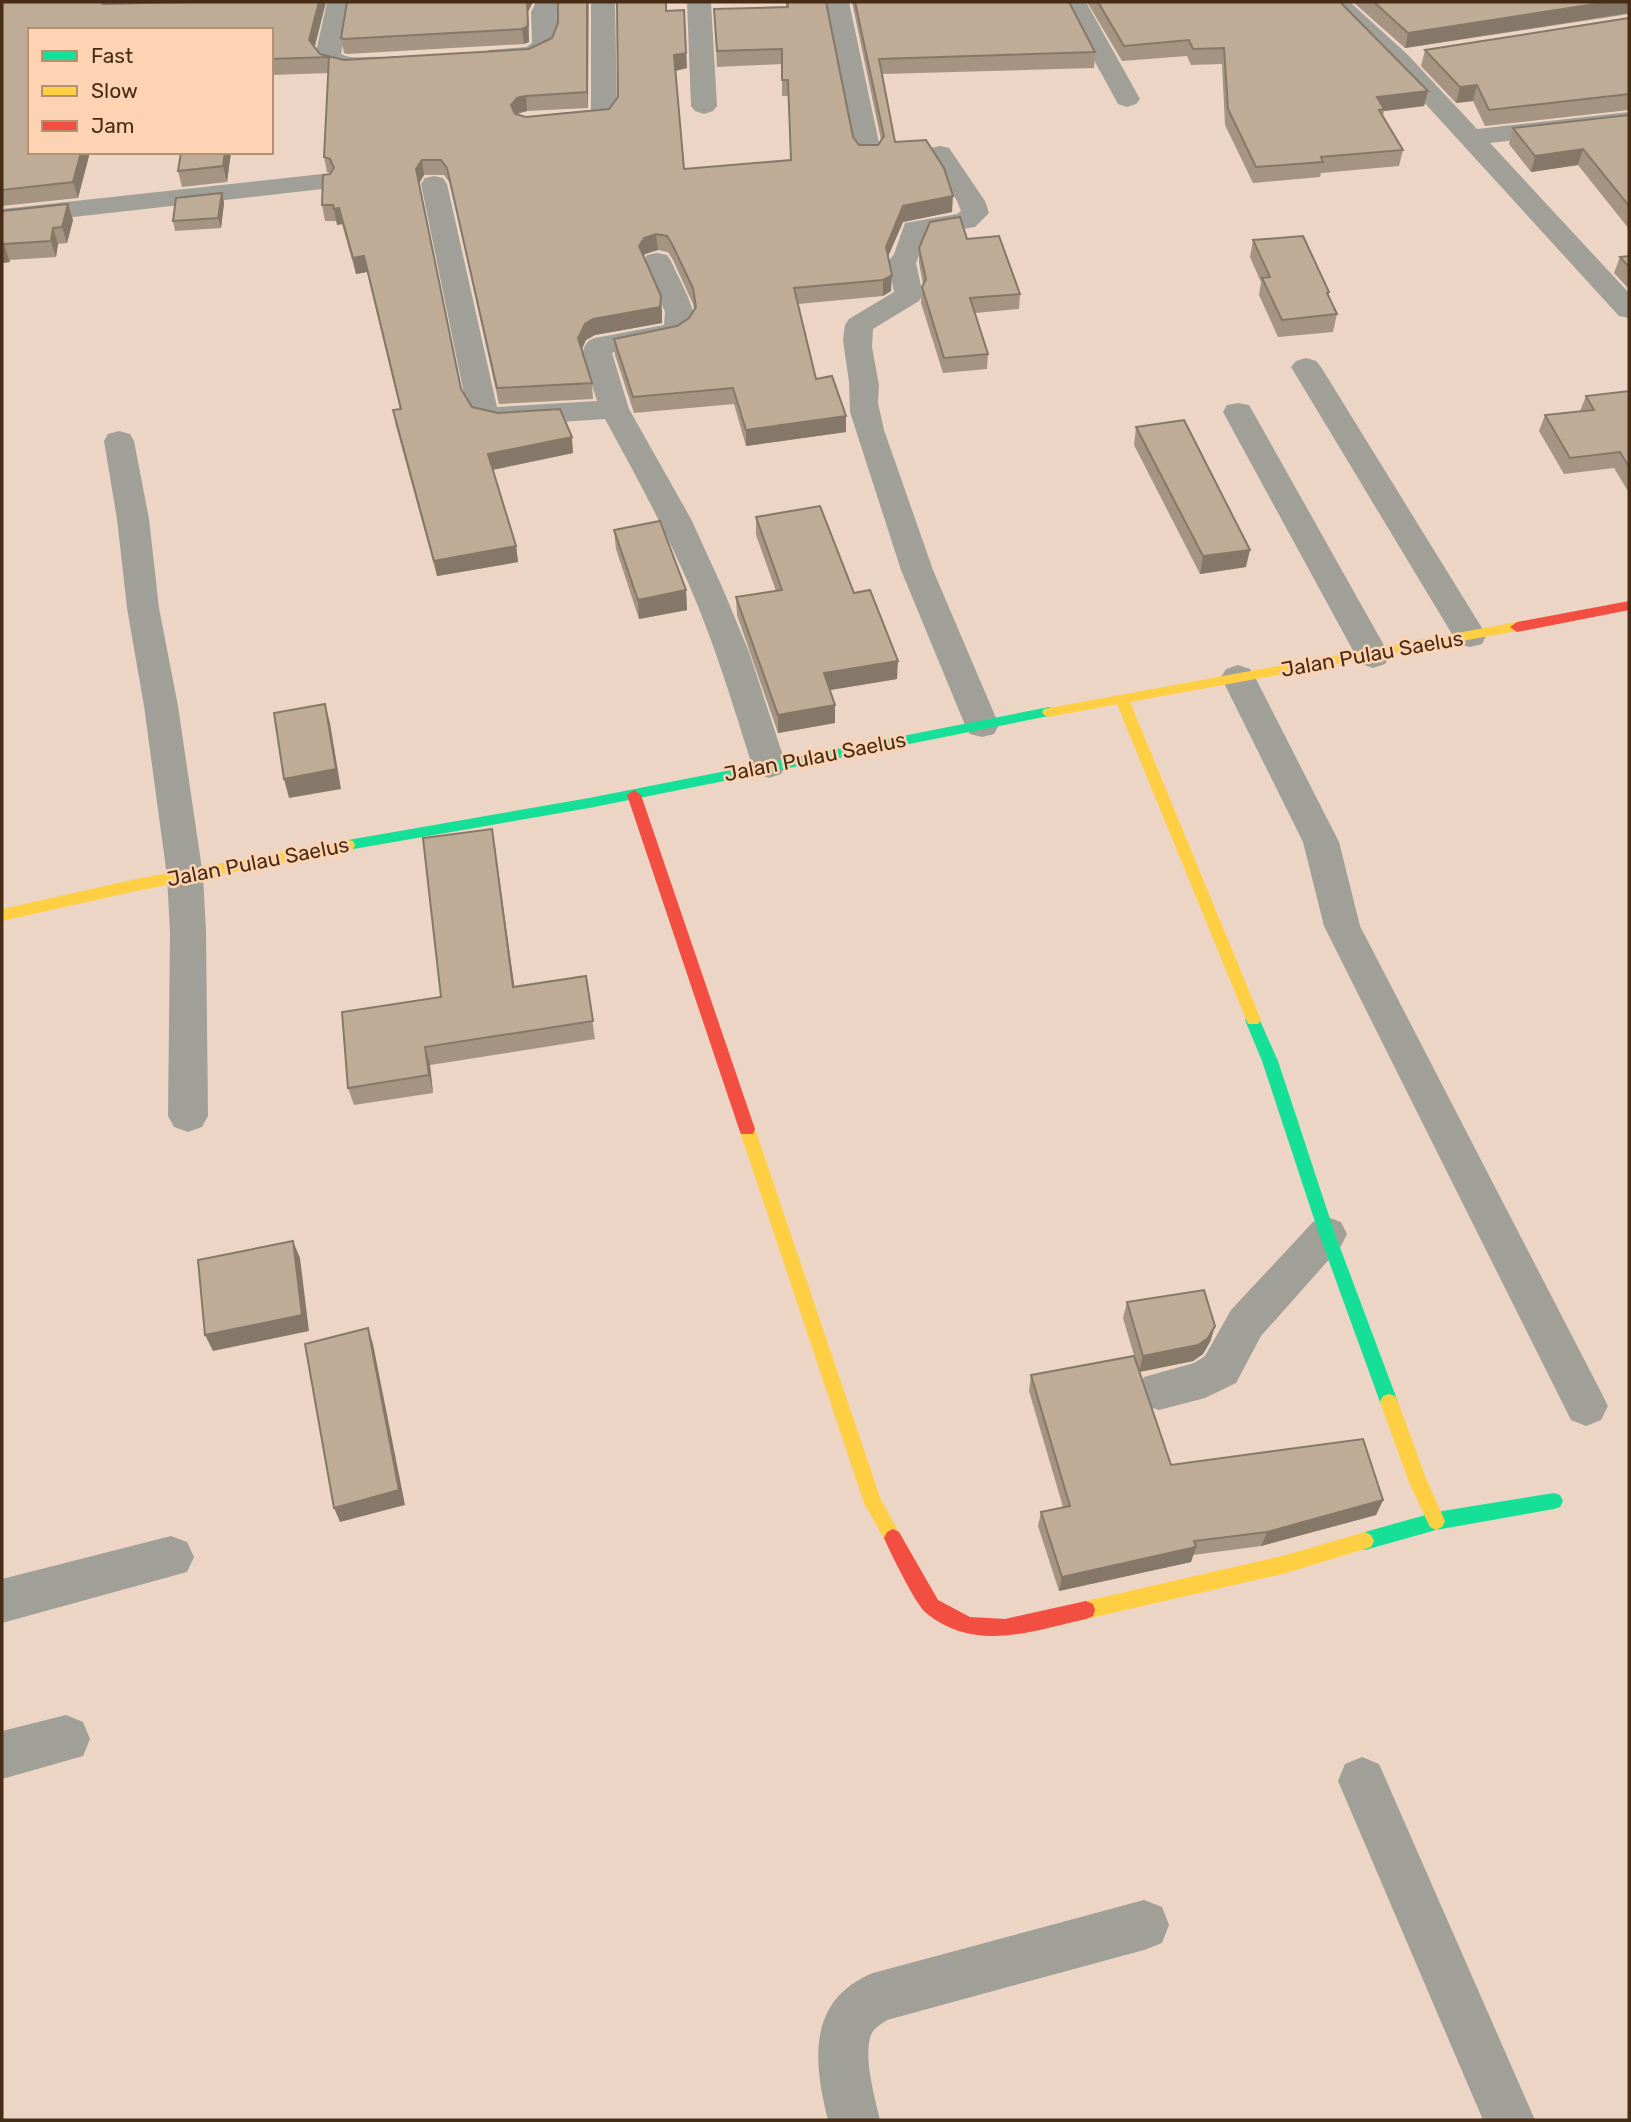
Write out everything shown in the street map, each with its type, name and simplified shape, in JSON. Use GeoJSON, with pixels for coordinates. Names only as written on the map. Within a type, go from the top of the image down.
{"type":"FeatureCollection","features":[{"type":"Feature","properties":{"kind":"street"},"geometry":{"type":"LineString","coordinates":[[339,2],[328,56],[333,62],[347,65],[397,62]]}},
{"type":"Feature","properties":{"kind":"street"},"geometry":{"type":"LineString","coordinates":[[472,58],[540,51],[545,46],[543,12],[548,2]]}},
{"type":"Feature","properties":{"kind":"street"},"geometry":{"type":"LineString","coordinates":[[540,121],[599,117],[604,113],[603,2]]}},
{"type":"Feature","properties":{"kind":"street"},"geometry":{"type":"LineString","coordinates":[[699,2],[704,106]]}},
{"type":"Feature","properties":{"kind":"street"},"geometry":{"type":"LineString","coordinates":[[837,2],[868,152]]}},
{"type":"Feature","properties":{"kind":"street"},"geometry":{"type":"LineString","coordinates":[[1074,2],[1127,99]]}},
{"type":"Feature","properties":{"kind":"street"},"geometry":{"type":"LineString","coordinates":[[1336,2],[1398,59],[1629,310]]}},
{"type":"Feature","properties":{"kind":"street"},"geometry":{"type":"LineString","coordinates":[[1398,59],[1425,54]]}},
{"type":"Feature","properties":{"kind":"street"},"geometry":{"type":"LineString","coordinates":[[1468,138],[1629,120]]}},
{"type":"Feature","properties":{"kind":"street"},"geometry":{"type":"LineString","coordinates":[[940,154],[971,201],[975,213],[965,220],[915,229],[907,257],[902,262],[908,295],[859,325],[856,345],[861,356],[864,383],[862,401],[889,490],[930,606],[982,724]]}},
{"type":"Feature","properties":{"kind":"street"},"geometry":{"type":"LineString","coordinates":[[2,217],[322,182]]}},
{"type":"Feature","properties":{"kind":"street"},"geometry":{"type":"LineString","coordinates":[[434,184],[481,404],[486,413],[501,417],[614,409]]}},
{"type":"Feature","properties":{"kind":"street"},"geometry":{"type":"LineString","coordinates":[[657,261],[681,320],[671,333],[614,341],[600,346],[597,353],[614,409],[675,519],[707,589],[732,652],[769,765]]}},
{"type":"Feature","properties":{"kind":"street"},"geometry":{"type":"LineString","coordinates":[[1306,368],[1470,636]]}},
{"type":"Feature","properties":{"kind":"street"},"geometry":{"type":"LineString","coordinates":[[1238,412],[1373,656]]}},
{"type":"Feature","properties":{"kind":"street"},"geometry":{"type":"LineString","coordinates":[[119,441],[185,876],[188,932],[188,1116]]}},
{"type":"Feature","properties":{"kind":"street","name":"Jalan Pulau Saelus"},"geometry":{"type":"LineString","coordinates":[[2,915],[185,876],[634,795],[769,765],[982,724],[1238,677],[1373,656],[1629,605]]}},
{"type":"Feature","properties":{"kind":"street"},"geometry":{"type":"LineString","coordinates":[[1238,677],[1321,842],[1342,926],[1586,1406]]}},
{"type":"Feature","properties":{"kind":"street"},"geometry":{"type":"LineString","coordinates":[[1122,700],[1270,1061],[1326,1234],[1418,1482],[1436,1521]]}},
{"type":"Feature","properties":{"kind":"street"},"geometry":{"type":"LineString","coordinates":[[634,795],[873,1503],[931,1605],[968,1626],[1005,1628],[1286,1564],[1436,1521],[1554,1502]]}},
{"type":"Feature","properties":{"kind":"street"},"geometry":{"type":"LineString","coordinates":[[1159,1391],[1210,1377],[1226,1364],[1236,1336],[1246,1323],[1326,1234]]}},
{"type":"Feature","properties":{"kind":"street"},"geometry":{"type":"LineString","coordinates":[[2,1601],[171,1557]]}},
{"type":"Feature","properties":{"kind":"street"},"geometry":{"type":"LineString","coordinates":[[2,1755],[66,1739]]}},
{"type":"Feature","properties":{"kind":"street"},"geometry":{"type":"LineString","coordinates":[[1363,1781],[1509,2120]]}},
{"type":"Feature","properties":{"kind":"street"},"geometry":{"type":"LineString","coordinates":[[854,2120],[845,2084],[843,2050],[851,2017],[873,1998],[1144,1925]]}},
{"type":"Feature","properties":{"kind":"building"},"geometry":{"type":"Polygon","coordinates":[[[2,2],[319,2],[309,40],[320,54],[344,60],[529,49],[552,38],[558,23],[558,2],[587,2],[587,92],[517,98],[511,105],[515,114],[526,117],[609,109],[618,97],[617,2],[666,2],[666,11],[684,10],[686,53],[674,55],[684,169],[791,160],[788,80],[782,80],[782,49],[717,51],[714,9],[788,7],[787,2],[826,2],[853,137],[859,145],[878,145],[884,136],[855,2],[1069,2],[1095,52],[879,59],[895,142],[926,140],[944,168],[953,196],[903,206],[886,247],[892,275],[883,280],[794,288],[816,379],[832,376],[846,416],[746,430],[733,388],[633,397],[614,339],[677,326],[689,318],[696,307],[693,288],[672,244],[667,236],[656,234],[644,238],[639,246],[661,296],[660,307],[593,319],[585,324],[578,338],[592,383],[497,388],[447,168],[441,160],[422,160],[416,169],[461,389],[472,407],[498,413],[560,409],[572,437],[488,454],[516,546],[434,561],[393,410],[401,409],[364,256],[353,258],[339,208],[322,205],[323,175],[330,174],[334,168],[330,159],[324,157],[329,57],[273,59],[273,28],[28,28],[28,154],[80,154],[73,182],[2,190],[2,2]]]}},
{"type":"Feature","properties":{"kind":"building"},"geometry":{"type":"Polygon","coordinates":[[[347,2],[527,2],[528,26],[522,29],[344,39],[341,38],[347,2]]]}},
{"type":"Feature","properties":{"kind":"building"},"geometry":{"type":"Polygon","coordinates":[[[1098,2],[1340,2],[1428,91],[1377,97],[1384,109],[1379,110],[1403,150],[1321,157],[1323,162],[1256,167],[1228,109],[1224,48],[1193,49],[1189,40],[1124,46],[1098,2]]]}},
{"type":"Feature","properties":{"kind":"building"},"geometry":{"type":"Polygon","coordinates":[[[1374,2],[1608,2],[1408,33],[1374,2]]]}},
{"type":"Feature","properties":{"kind":"building"},"geometry":{"type":"Polygon","coordinates":[[[1629,18],[1629,94],[1489,110],[1477,85],[1460,87],[1425,50],[1629,18]]]}},
{"type":"Feature","properties":{"kind":"building"},"geometry":{"type":"Polygon","coordinates":[[[1629,115],[1629,206],[1583,149],[1535,156],[1513,128],[1629,115]]]}},
{"type":"Feature","properties":{"kind":"building"},"geometry":{"type":"Polygon","coordinates":[[[181,154],[225,154],[223,166],[178,171],[181,154]]]}},
{"type":"Feature","properties":{"kind":"building"},"geometry":{"type":"Polygon","coordinates":[[[222,193],[218,218],[173,221],[176,198],[222,193]]]}},
{"type":"Feature","properties":{"kind":"building"},"geometry":{"type":"Polygon","coordinates":[[[68,204],[62,227],[53,228],[51,241],[4,244],[2,247],[2,211],[68,204]]]}},
{"type":"Feature","properties":{"kind":"building"},"geometry":{"type":"Polygon","coordinates":[[[960,217],[967,239],[999,236],[1020,294],[970,298],[988,354],[944,358],[922,287],[926,279],[919,248],[930,222],[960,217]]]}},
{"type":"Feature","properties":{"kind":"building"},"geometry":{"type":"Polygon","coordinates":[[[1303,236],[1337,314],[1282,320],[1262,278],[1270,277],[1253,240],[1303,236]]]}},
{"type":"Feature","properties":{"kind":"building"},"geometry":{"type":"Polygon","coordinates":[[[1629,256],[1629,267],[1620,257],[1629,256]]]}},
{"type":"Feature","properties":{"kind":"building"},"geometry":{"type":"Polygon","coordinates":[[[1629,391],[1629,467],[1620,452],[1570,458],[1545,415],[1594,410],[1586,396],[1629,391]]]}},
{"type":"Feature","properties":{"kind":"building"},"geometry":{"type":"Polygon","coordinates":[[[1184,420],[1250,550],[1203,556],[1136,427],[1184,420]]]}},
{"type":"Feature","properties":{"kind":"building"},"geometry":{"type":"Polygon","coordinates":[[[820,506],[854,593],[870,590],[898,661],[824,673],[835,705],[778,715],[736,597],[782,590],[756,517],[820,506]]]}},
{"type":"Feature","properties":{"kind":"building"},"geometry":{"type":"Polygon","coordinates":[[[660,521],[686,590],[638,600],[614,530],[660,521]]]}},
{"type":"Feature","properties":{"kind":"building"},"geometry":{"type":"Polygon","coordinates":[[[325,704],[336,769],[284,779],[274,713],[325,704]]]}},
{"type":"Feature","properties":{"kind":"building"},"geometry":{"type":"Polygon","coordinates":[[[492,829],[513,987],[586,976],[593,1021],[425,1047],[429,1075],[348,1088],[342,1012],[441,997],[423,838],[492,829]]]}},
{"type":"Feature","properties":{"kind":"building"},"geometry":{"type":"Polygon","coordinates":[[[293,1241],[302,1315],[205,1335],[198,1260],[293,1241]]]}},
{"type":"Feature","properties":{"kind":"building"},"geometry":{"type":"Polygon","coordinates":[[[1204,1290],[1215,1326],[1208,1338],[1198,1345],[1143,1356],[1127,1302],[1204,1290]]]}},
{"type":"Feature","properties":{"kind":"building"},"geometry":{"type":"Polygon","coordinates":[[[368,1328],[399,1490],[334,1508],[305,1344],[368,1328]]]}},
{"type":"Feature","properties":{"kind":"building"},"geometry":{"type":"Polygon","coordinates":[[[1134,1356],[1171,1465],[1363,1439],[1383,1500],[1267,1532],[1194,1541],[1196,1547],[1062,1577],[1041,1512],[1070,1506],[1031,1375],[1134,1356]]]}},
{"type":"Feature","properties":{"kind":"traffic: fast"},"geometry":{"type":"LineString","coordinates":[[348,845],[589,803],[1049,712]]}},
{"type":"Feature","properties":{"kind":"traffic: fast"},"geometry":{"type":"LineString","coordinates":[[1253,1020],[1270,1061],[1327,1234],[1389,1402]]}},
{"type":"Feature","properties":{"kind":"traffic: fast"},"geometry":{"type":"LineString","coordinates":[[1365,1541],[1436,1521],[1554,1501]]}},
{"type":"Feature","properties":{"kind":"traffic: slow"},"geometry":{"type":"LineString","coordinates":[[1049,712],[1517,627]]}},
{"type":"Feature","properties":{"kind":"traffic: slow"},"geometry":{"type":"LineString","coordinates":[[1122,700],[1253,1020]]}},
{"type":"Feature","properties":{"kind":"traffic: slow"},"geometry":{"type":"LineString","coordinates":[[2,915],[136,885],[348,845]]}},
{"type":"Feature","properties":{"kind":"traffic: slow"},"geometry":{"type":"LineString","coordinates":[[747,1129],[873,1503],[893,1538]]}},
{"type":"Feature","properties":{"kind":"traffic: slow"},"geometry":{"type":"LineString","coordinates":[[1389,1402],[1418,1482],[1436,1521]]}},
{"type":"Feature","properties":{"kind":"traffic: slow"},"geometry":{"type":"LineString","coordinates":[[1086,1610],[1286,1564],[1365,1541]]}},
{"type":"Feature","properties":{"kind":"traffic: jam"},"geometry":{"type":"LineString","coordinates":[[1517,627],[1629,605]]}},
{"type":"Feature","properties":{"kind":"traffic: jam"},"geometry":{"type":"LineString","coordinates":[[634,795],[747,1129]]}},
{"type":"Feature","properties":{"kind":"traffic: jam"},"geometry":{"type":"LineString","coordinates":[[893,1538],[931,1606],[968,1626],[1005,1628],[1086,1610]]}}]}
